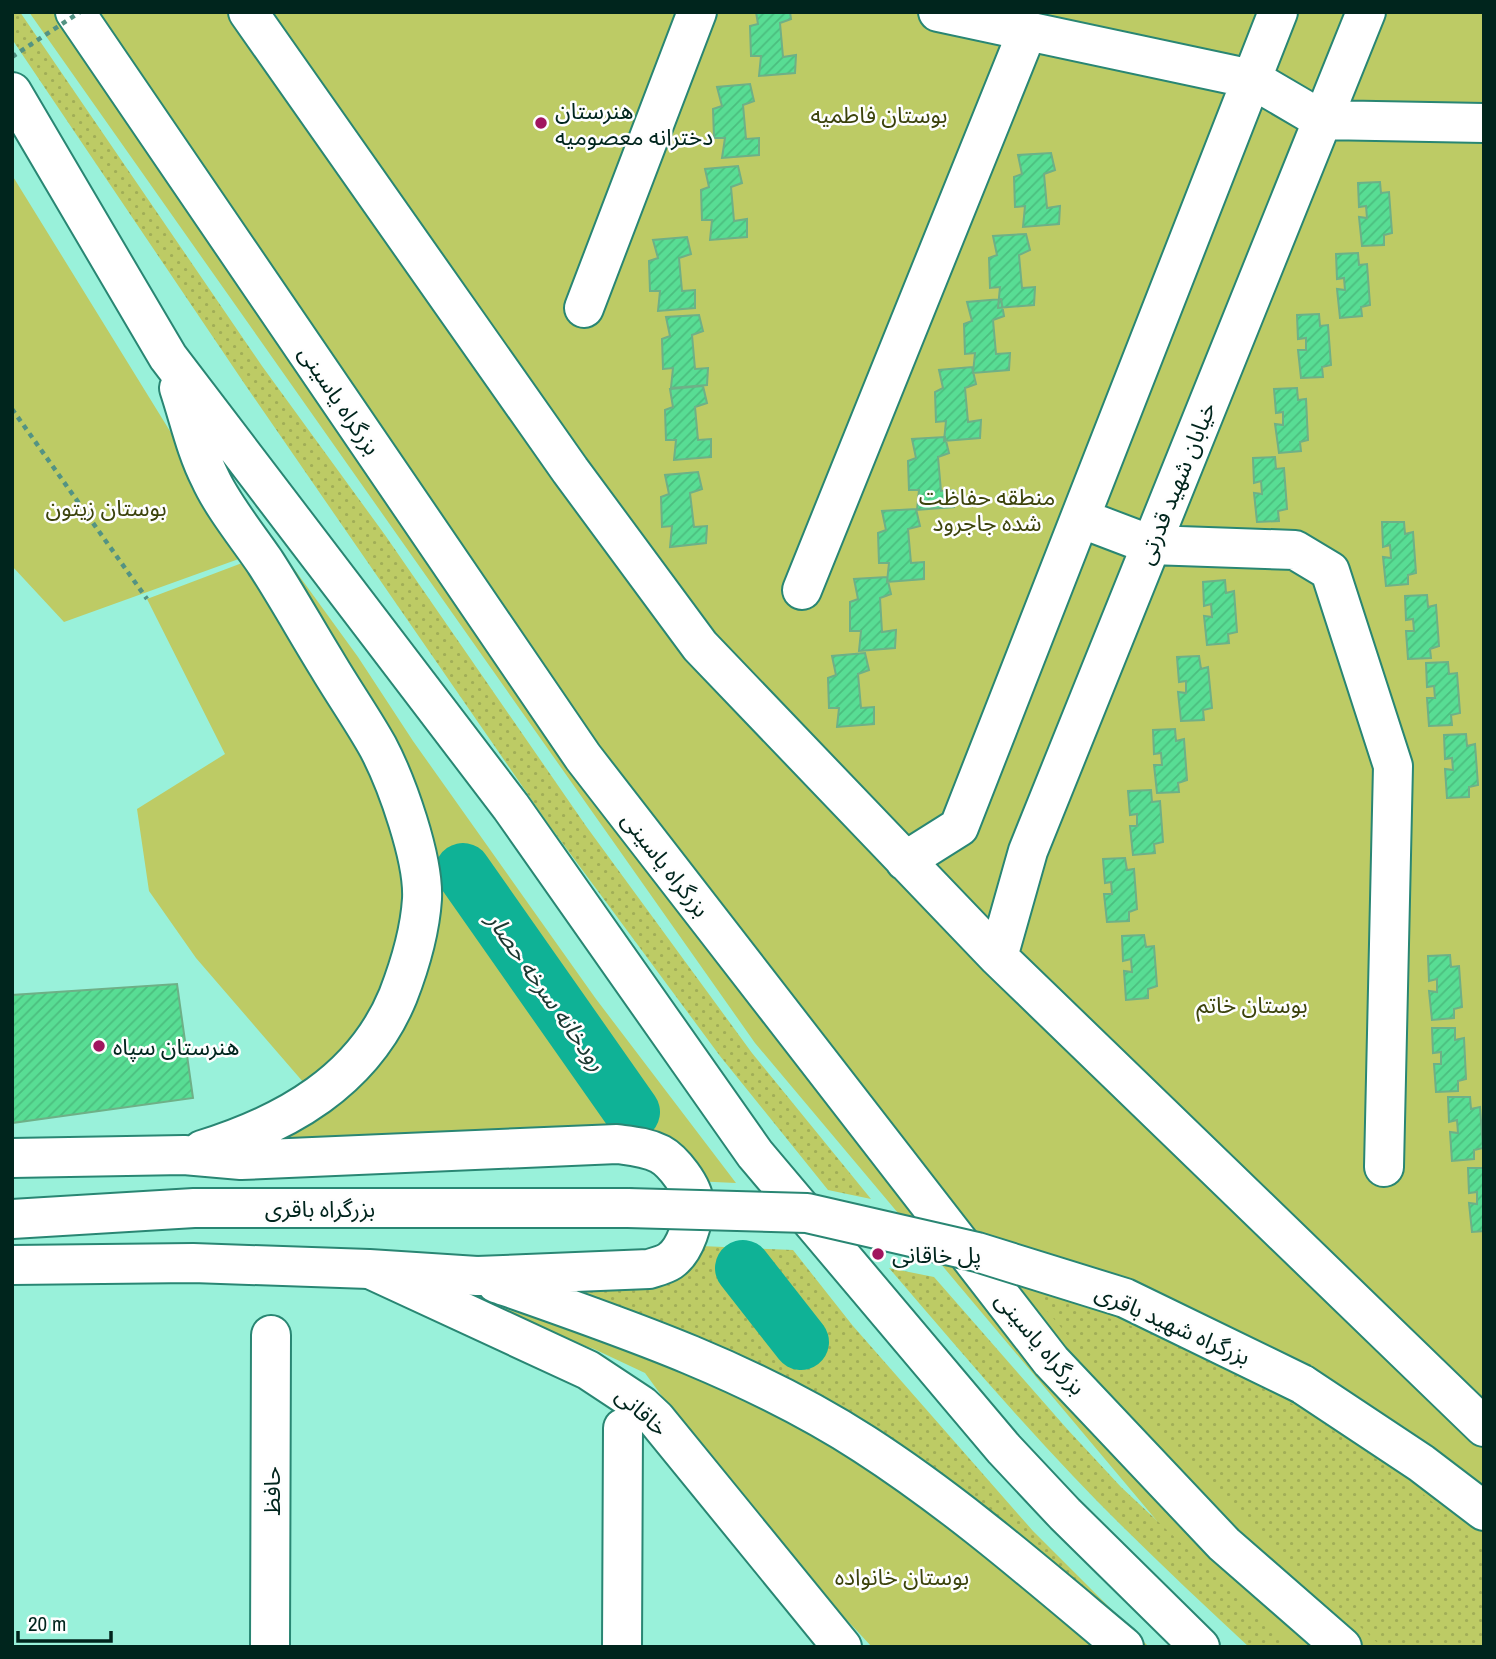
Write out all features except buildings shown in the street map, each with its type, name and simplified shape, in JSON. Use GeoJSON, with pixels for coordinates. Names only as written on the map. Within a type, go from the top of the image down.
{"type":"FeatureCollection","features":[{"type":"Feature","properties":{"kind":"main road","name":"بزرگراه یاسینی"},"geometry":{"type":"LineString","coordinates":[[77,12],[583,757],[1051,1361],[1224,1544],[1342,1647]]}},
{"type":"Feature","properties":{"kind":"main road"},"geometry":{"type":"LineString","coordinates":[[248,12],[562,459],[700,646],[998,957],[1484,1427]]}},
{"type":"Feature","properties":{"kind":"main road"},"geometry":{"type":"LineString","coordinates":[[584,309],[698,12]]}},
{"type":"Feature","properties":{"kind":"main road"},"geometry":{"type":"LineString","coordinates":[[938,12],[1252,79],[1322,120],[1484,123]]}},
{"type":"Feature","properties":{"kind":"main road"},"geometry":{"type":"LineString","coordinates":[[905,861],[959,827],[1278,12]]}},
{"type":"Feature","properties":{"kind":"main road","name":"خیابان شهید قدرتی"},"geometry":{"type":"LineString","coordinates":[[998,957],[1028,851],[1366,12]]}},
{"type":"Feature","properties":{"kind":"main road"},"geometry":{"type":"LineString","coordinates":[[802,590],[1027,32]]}},
{"type":"Feature","properties":{"kind":"main road"},"geometry":{"type":"LineString","coordinates":[[12,92],[168,357],[511,807],[755,1154],[1004,1449],[1065,1514],[1200,1647]]}},
{"type":"Feature","properties":{"kind":"main road"},"geometry":{"type":"LineString","coordinates":[[168,357],[210,479],[269,568],[379,749],[409,825],[418,863],[422,897],[417,936],[392,1010],[372,1043],[342,1077],[318,1098],[272,1123],[239,1139],[184,1155]]}},
{"type":"Feature","properties":{"kind":"main road"},"geometry":{"type":"LineString","coordinates":[[1080,518],[1151,545],[1295,550],[1330,570],[1393,766],[1384,1167]]}},
{"type":"Feature","properties":{"kind":"main road"},"geometry":{"type":"LineString","coordinates":[[12,1158],[184,1155],[241,1160],[617,1144],[642,1147],[666,1158],[682,1175],[694,1199],[691,1226],[682,1247],[670,1261],[649,1269],[477,1276],[193,1263],[12,1265]]}},
{"type":"Feature","properties":{"kind":"main road","name":"بزرگراه باقری"},"geometry":{"type":"LineString","coordinates":[[12,1219],[194,1208],[628,1208]]}},
{"type":"Feature","properties":{"kind":"main road","name":"بزرگراه شهید باقری"},"geometry":{"type":"LineString","coordinates":[[628,1208],[807,1213],[977,1252],[1125,1298],[1303,1384],[1421,1463],[1484,1511]]}},
{"type":"Feature","properties":{"kind":"main road","name":"خاقانی"},"geometry":{"type":"LineString","coordinates":[[369,1269],[588,1370],[641,1405],[656,1419],[842,1647]]}},
{"type":"Feature","properties":{"kind":"main road"},"geometry":{"type":"LineString","coordinates":[[477,1276],[638,1333],[765,1388],[862,1443],[991,1535],[1124,1647]]}},
{"type":"Feature","properties":{"kind":"main road","name":"حافظ"},"geometry":{"type":"LineString","coordinates":[[270,1647],[271,1335]]}},
{"type":"Feature","properties":{"kind":"main road"},"geometry":{"type":"LineString","coordinates":[[622,1647],[623,1428]]}},
{"type":"Feature","properties":{"kind":"path"},"geometry":{"type":"LineString","coordinates":[[12,57],[77,12]]}},
{"type":"Feature","properties":{"kind":"path"},"geometry":{"type":"LineString","coordinates":[[12,409],[147,599]]}},
{"type":"Feature","properties":{"kind":"green space"},"geometry":{"type":"Polygon","coordinates":[[[12,12],[20,12],[262,366],[385,535],[586,826],[752,1053],[871,1199],[828,1190],[720,1056],[549,825],[246,386],[12,39],[12,12]]]}},
{"type":"Feature","properties":{"kind":"green space","name":"منطقه حفاظت شده جاجرود"},"geometry":{"type":"Polygon","coordinates":[[[29,12],[1484,12],[1484,1647],[1263,1647],[755,1043],[29,12]]]}},
{"type":"Feature","properties":{"kind":"green space","name":"بوستان زیتون"},"geometry":{"type":"Polygon","coordinates":[[[12,175],[247,556],[64,622],[12,566],[12,175]]]}},
{"type":"Feature","properties":{"kind":"green space"},"geometry":{"type":"Polygon","coordinates":[[[223,471],[358,657],[413,741],[596,999],[736,1183],[693,1181],[683,1162],[242,1150],[345,1093],[431,886],[223,471]]]}},
{"type":"Feature","properties":{"kind":"green space"},"geometry":{"type":"Polygon","coordinates":[[[250,560],[368,750],[411,890],[386,1006],[310,1090],[196,958],[149,891],[137,809],[225,754],[147,599],[250,560]]]}},
{"type":"Feature","properties":{"kind":"green space"},"geometry":{"type":"Polygon","coordinates":[[[701,1246],[793,1250],[853,1326],[1033,1531],[1149,1647],[1013,1535],[532,1283],[701,1246]]]}},
{"type":"Feature","properties":{"kind":"green space"},"geometry":{"type":"Polygon","coordinates":[[[889,1268],[934,1277],[1121,1487],[1292,1647],[1249,1647],[1204,1605],[1049,1451],[889,1268]]]}},
{"type":"Feature","properties":{"kind":"green space"},"geometry":{"type":"Polygon","coordinates":[[[1029,1290],[1145,1331],[1202,1356],[1298,1407],[1400,1475],[1484,1545],[1484,1647],[1382,1647],[1178,1455],[1102,1375],[1029,1290]]]}},
{"type":"Feature","properties":{"kind":"green space","name":"بوستان خانواده"},"geometry":{"type":"Polygon","coordinates":[[[477,1300],[666,1364],[712,1382],[802,1426],[845,1451],[911,1496],[974,1544],[1097,1647],[872,1647],[817,1588],[685,1428],[645,1373],[594,1349],[474,1307],[477,1300]]]}},
{"type":"Feature","properties":{"kind":"waterway","name":"رودخانه سرخه حصار"},"geometry":{"type":"LineString","coordinates":[[463,871],[632,1112]]}},
{"type":"Feature","properties":{"kind":"waterway","name":"رودخانه سرخه حصار"},"geometry":{"type":"LineString","coordinates":[[743,1268],[801,1342]]}},
{"type":"Feature","properties":{"kind":"place","name":"هنرستان دخترانه معصومیه"},"geometry":{"type":"Point","coordinates":[541,123]}},
{"type":"Feature","properties":{"kind":"place","name":"هنرستان سپاه"},"geometry":{"type":"Point","coordinates":[99,1046]}},
{"type":"Feature","properties":{"kind":"place","name":"پل خاقانی"},"geometry":{"type":"Point","coordinates":[878,1254]}},
{"type":"Feature","properties":{"kind":"park label","name":"بوستان فاطمیه"},"geometry":{"type":"Point","coordinates":[879,114]}},
{"type":"Feature","properties":{"kind":"park label","name":"بوستان خاتم"},"geometry":{"type":"Point","coordinates":[1252,1004]}}]}
